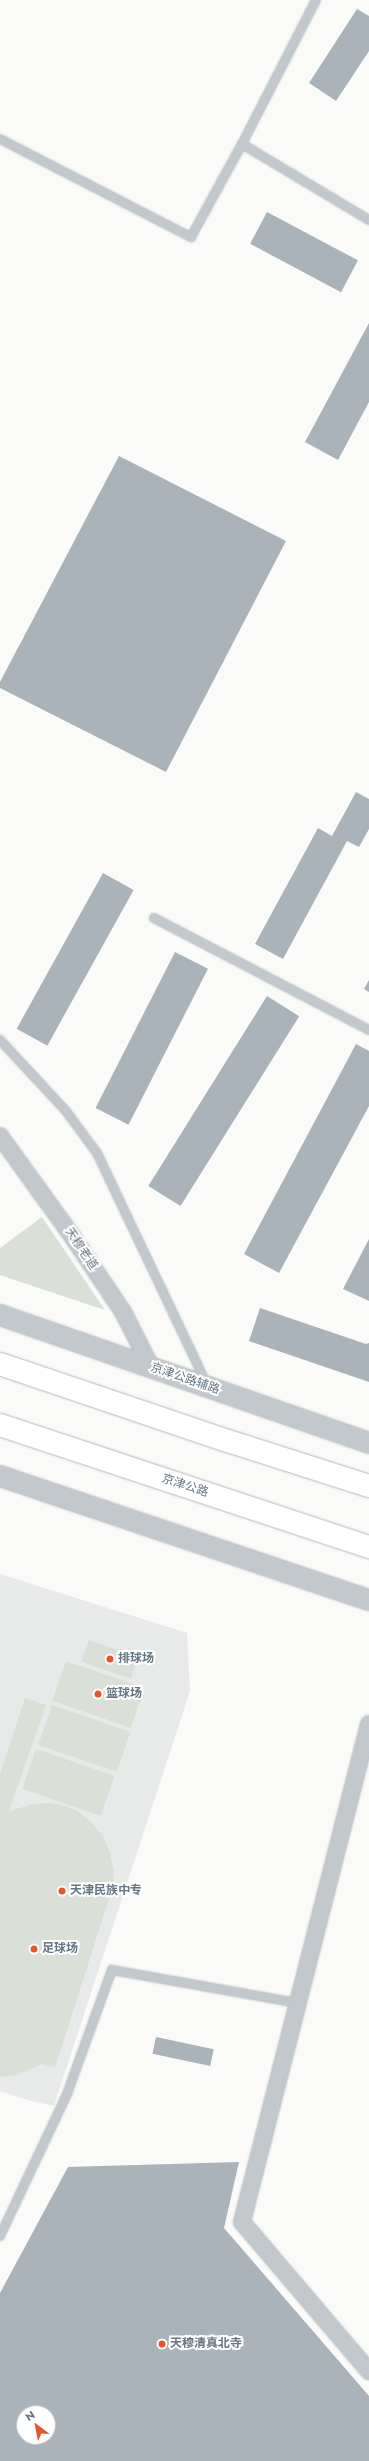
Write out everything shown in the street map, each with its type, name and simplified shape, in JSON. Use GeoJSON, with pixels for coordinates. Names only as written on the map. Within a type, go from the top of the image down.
{"type":"FeatureCollection","features":[{"type":"Feature","properties":{"kind":"highway"},"geometry":{"type":"LineString","coordinates":[[0,1364],[228,1441],[369,1486]]}},
{"type":"Feature","properties":{"kind":"highway","name":"京津公路"},"geometry":{"type":"LineString","coordinates":[[0,1425],[369,1547]]}},
{"type":"Feature","properties":{"kind":"street","name":"天穆老道"},"geometry":{"type":"LineString","coordinates":[[0,1136],[72,1236],[123,1312],[151,1367]]}},
{"type":"Feature","properties":{"kind":"street","name":"京津公路辅路"},"geometry":{"type":"LineString","coordinates":[[0,1315],[369,1443]]}},
{"type":"Feature","properties":{"kind":"street"},"geometry":{"type":"LineString","coordinates":[[0,1476],[369,1600]]}},
{"type":"Feature","properties":{"kind":"street"},"geometry":{"type":"LineString","coordinates":[[369,1724],[242,2222],[369,2371]]}},
{"type":"Feature","properties":{"kind":"lane"},"geometry":{"type":"LineString","coordinates":[[0,139],[191,237],[242,144],[316,0]]}},
{"type":"Feature","properties":{"kind":"lane"},"geometry":{"type":"LineString","coordinates":[[242,144],[369,220]]}},
{"type":"Feature","properties":{"kind":"lane"},"geometry":{"type":"LineString","coordinates":[[154,918],[369,1030]]}},
{"type":"Feature","properties":{"kind":"lane"},"geometry":{"type":"LineString","coordinates":[[0,1040],[66,1111],[97,1153],[207,1386]]}},
{"type":"Feature","properties":{"kind":"lane"},"geometry":{"type":"LineString","coordinates":[[0,2236],[68,2094],[112,1970],[297,2003]]}},
{"type":"Feature","properties":{"kind":"shaded area"},"geometry":{"type":"Polygon","coordinates":[[[42,1217],[105,1310],[0,1275],[0,1248],[42,1217]]]}},
{"type":"Feature","properties":{"kind":"shaded area","name":"天津民族中专"},"geometry":{"type":"Polygon","coordinates":[[[0,1574],[187,1633],[190,1691],[54,2106],[27,2100],[0,2091],[0,1574]]]}},
{"type":"Feature","properties":{"kind":"shaded area","name":"排球场"},"geometry":{"type":"Polygon","coordinates":[[[89,1640],[138,1657],[131,1679],[82,1662],[89,1640]]]}},
{"type":"Feature","properties":{"kind":"shaded area","name":"篮球场"},"geometry":{"type":"Polygon","coordinates":[[[66,1661],[144,1688],[131,1728],[52,1701],[66,1661]]]}},
{"type":"Feature","properties":{"kind":"shaded area"},"geometry":{"type":"Polygon","coordinates":[[[25,1698],[46,1705],[9,1811],[34,1804],[49,1803],[62,1805],[78,1811],[92,1823],[103,1836],[110,1853],[114,1872],[113,1886],[55,2068],[42,2064],[17,2075],[0,2077],[0,1774],[25,1698]]]}},
{"type":"Feature","properties":{"kind":"shaded area","name":"篮球场"},"geometry":{"type":"Polygon","coordinates":[[[52,1705],[130,1732],[117,1772],[38,1745],[52,1705]]]}},
{"type":"Feature","properties":{"kind":"shaded area"},"geometry":{"type":"Polygon","coordinates":[[[36,1749],[114,1776],[101,1816],[22,1789],[36,1749]]]}},
{"type":"Feature","properties":{"kind":"building"},"geometry":{"type":"Polygon","coordinates":[[[357,9],[369,16],[369,51],[336,101],[309,83],[357,9]]]}},
{"type":"Feature","properties":{"kind":"building"},"geometry":{"type":"Polygon","coordinates":[[[267,212],[358,260],[341,292],[250,244],[267,212]]]}},
{"type":"Feature","properties":{"kind":"building"},"geometry":{"type":"Polygon","coordinates":[[[369,323],[369,402],[338,460],[305,442],[369,323]]]}},
{"type":"Feature","properties":{"kind":"building"},"geometry":{"type":"Polygon","coordinates":[[[119,456],[286,541],[166,772],[0,688],[0,682],[119,456]]]}},
{"type":"Feature","properties":{"kind":"building"},"geometry":{"type":"Polygon","coordinates":[[[356,792],[369,799],[369,829],[359,847],[347,841],[283,959],[255,944],[318,828],[332,836],[356,792]]]}},
{"type":"Feature","properties":{"kind":"building"},"geometry":{"type":"Polygon","coordinates":[[[103,873],[134,890],[47,1046],[17,1029],[103,873]]]}},
{"type":"Feature","properties":{"kind":"building"},"geometry":{"type":"Polygon","coordinates":[[[175,952],[208,969],[129,1125],[96,1108],[175,952]]]}},
{"type":"Feature","properties":{"kind":"building"},"geometry":{"type":"Polygon","coordinates":[[[369,980],[369,992],[364,989],[369,980]]]}},
{"type":"Feature","properties":{"kind":"building"},"geometry":{"type":"Polygon","coordinates":[[[267,996],[299,1016],[181,1206],[148,1186],[267,996]]]}},
{"type":"Feature","properties":{"kind":"building"},"geometry":{"type":"Polygon","coordinates":[[[356,1044],[369,1051],[369,1106],[279,1273],[244,1254],[356,1044]]]}},
{"type":"Feature","properties":{"kind":"building"},"geometry":{"type":"Polygon","coordinates":[[[369,1239],[369,1301],[343,1289],[369,1239]]]}},
{"type":"Feature","properties":{"kind":"building"},"geometry":{"type":"Polygon","coordinates":[[[260,1308],[366,1344],[369,1343],[369,1382],[249,1341],[260,1308]]]}},
{"type":"Feature","properties":{"kind":"building"},"geometry":{"type":"Polygon","coordinates":[[[156,2037],[214,2049],[210,2066],[152,2054],[156,2037]]]}},
{"type":"Feature","properties":{"kind":"building","name":"天穆清真北寺"},"geometry":{"type":"Polygon","coordinates":[[[239,2162],[224,2228],[369,2396],[369,2461],[0,2461],[0,2293],[68,2167],[239,2162]]]}},
{"type":"Feature","properties":{"kind":"place","name":"排球场"},"geometry":{"type":"Point","coordinates":[110,1659]}},
{"type":"Feature","properties":{"kind":"place","name":"篮球场"},"geometry":{"type":"Point","coordinates":[98,1694]}},
{"type":"Feature","properties":{"kind":"place","name":"天津民族中专"},"geometry":{"type":"Point","coordinates":[62,1891]}},
{"type":"Feature","properties":{"kind":"place","name":"足球场"},"geometry":{"type":"Point","coordinates":[34,1949]}},
{"type":"Feature","properties":{"kind":"place","name":"天穆清真北寺"},"geometry":{"type":"Point","coordinates":[162,2344]}}]}
